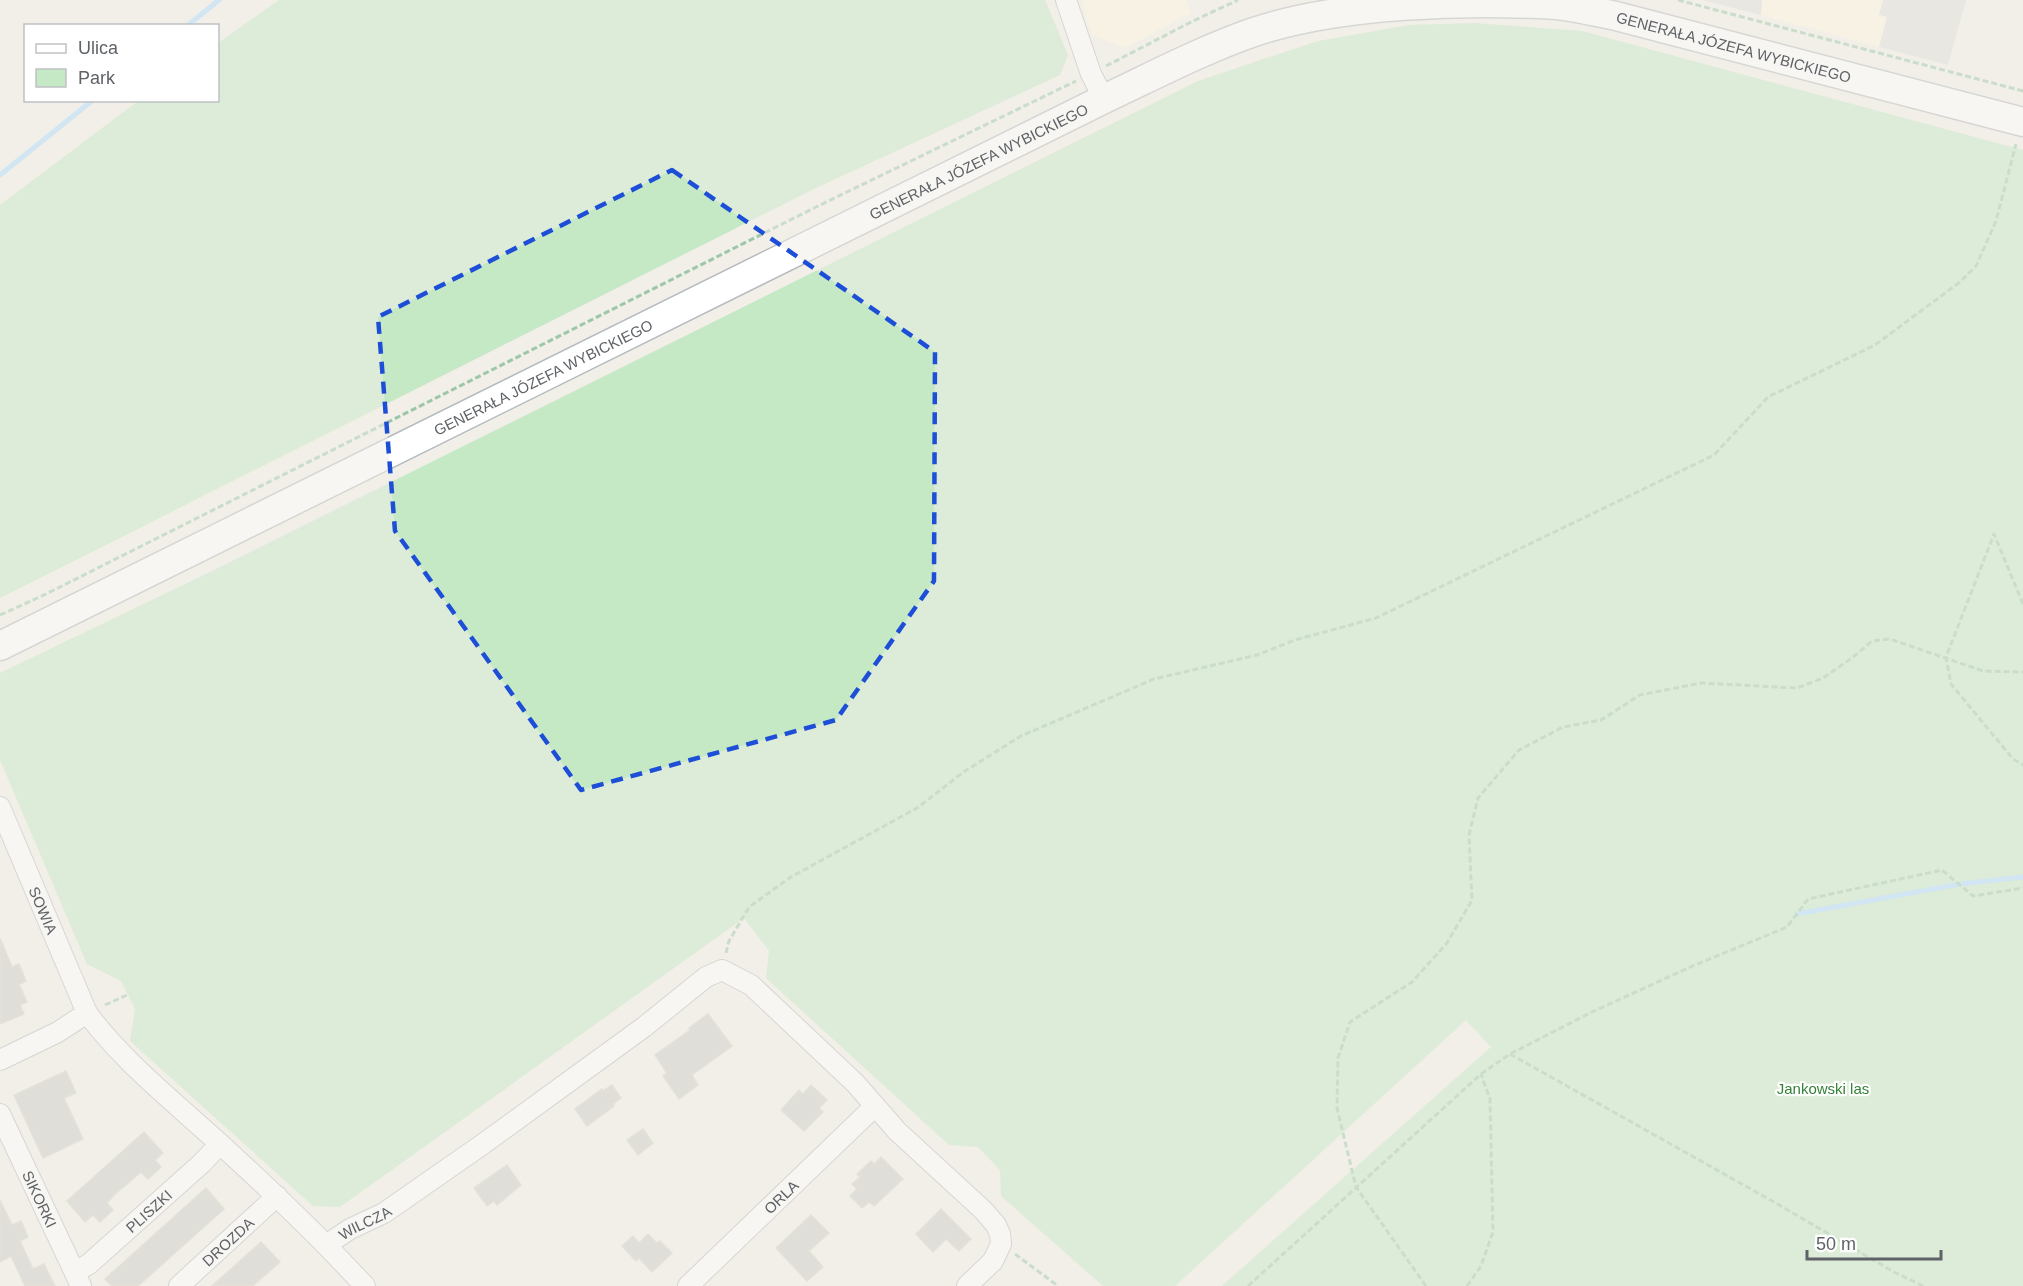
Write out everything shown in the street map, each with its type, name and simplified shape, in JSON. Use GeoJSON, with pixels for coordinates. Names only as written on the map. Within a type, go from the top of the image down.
{"type":"FeatureCollection","features":[{"type":"Feature","properties":{"kind":"main road","name":"GENERAŁA JÓZEFA WYBICKIEGO"},"geometry":{"type":"LineString","coordinates":[[0,646],[1104,99],[1226,43],[1256,32],[1306,19],[1397,5],[1468,1],[1558,5],[1616,16],[2023,122]]}},
{"type":"Feature","properties":{"kind":"street"},"geometry":{"type":"LineString","coordinates":[[1066,0],[1091,74],[1104,99]]}},
{"type":"Feature","properties":{"kind":"street","name":"SOWIA"},"geometry":{"type":"LineString","coordinates":[[0,807],[87,1013]]}},
{"type":"Feature","properties":{"kind":"street"},"geometry":{"type":"LineString","coordinates":[[723,970],[751,985],[855,1083],[897,1131],[983,1210],[996,1225],[1001,1244],[993,1261],[967,1286]]}},
{"type":"Feature","properties":{"kind":"street","name":"WILCZA"},"geometry":{"type":"LineString","coordinates":[[87,1013],[130,1064],[277,1196],[326,1245],[350,1229],[384,1213],[644,1027],[706,977],[723,970]]}},
{"type":"Feature","properties":{"kind":"street"},"geometry":{"type":"LineString","coordinates":[[0,1060],[58,1032],[87,1013]]}},
{"type":"Feature","properties":{"kind":"street","name":"ORLA"},"geometry":{"type":"LineString","coordinates":[[688,1286],[875,1106]]}},
{"type":"Feature","properties":{"kind":"street","name":"SIKORKI"},"geometry":{"type":"LineString","coordinates":[[0,1114],[78,1279]]}},
{"type":"Feature","properties":{"kind":"street","name":"PLISZKI"},"geometry":{"type":"LineString","coordinates":[[78,1279],[89,1264],[202,1163],[220,1144]]}},
{"type":"Feature","properties":{"kind":"street","name":"DROZDA"},"geometry":{"type":"LineString","coordinates":[[179,1286],[277,1196]]}},
{"type":"Feature","properties":{"kind":"street"},"geometry":{"type":"LineString","coordinates":[[326,1245],[365,1286]]}},
{"type":"Feature","properties":{"kind":"path"},"geometry":{"type":"LineString","coordinates":[[0,615],[816,207],[1238,0]]}},
{"type":"Feature","properties":{"kind":"path"},"geometry":{"type":"LineString","coordinates":[[1678,0],[2023,91]]}},
{"type":"Feature","properties":{"kind":"path"},"geometry":{"type":"LineString","coordinates":[[723,970],[729,941],[749,907],[791,877],[917,808],[965,771],[1021,736],[1154,679],[1257,655],[1295,640],[1376,618],[1714,455],[1767,397],[1875,345],[1960,282],[1976,266],[1996,221],[2023,122]]}},
{"type":"Feature","properties":{"kind":"path"},"geometry":{"type":"LineString","coordinates":[[2023,604],[1994,534],[1946,657],[1951,684],[2013,759],[2023,765]]}},
{"type":"Feature","properties":{"kind":"path"},"geometry":{"type":"LineString","coordinates":[[1426,1286],[1356,1188],[1337,1108],[1338,1058],[1350,1022],[1412,982],[1447,944],[1472,900],[1469,835],[1478,798],[1519,750],[1563,727],[1601,720],[1640,695],[1701,683],[1797,688],[1823,678],[1872,641],[1890,639],[1983,671],[2023,672]]}},
{"type":"Feature","properties":{"kind":"path"},"geometry":{"type":"LineString","coordinates":[[1248,1286],[1481,1074],[1510,1053],[1604,1006],[1787,927],[1808,899],[1942,870],[1973,896],[2023,888]]}},
{"type":"Feature","properties":{"kind":"path"},"geometry":{"type":"LineString","coordinates":[[87,1013],[129,994]]}},
{"type":"Feature","properties":{"kind":"path"},"geometry":{"type":"LineString","coordinates":[[1510,1053],[1784,1207],[1894,1272],[1923,1286]]}},
{"type":"Feature","properties":{"kind":"path"},"geometry":{"type":"LineString","coordinates":[[1467,1286],[1481,1266],[1493,1232],[1490,1099],[1481,1074]]}},
{"type":"Feature","properties":{"kind":"path"},"geometry":{"type":"LineString","coordinates":[[1001,1244],[1058,1286]]}},
{"type":"Feature","properties":{"kind":"highlighted area"},"geometry":{"type":"Polygon","coordinates":[[[672,170],[935,352],[934,581],[836,720],[581,790],[395,531],[378,317],[672,170]]]}},
{"type":"Feature","properties":{"kind":"shaded area"},"geometry":{"type":"Polygon","coordinates":[[[1081,0],[1186,0],[1191,13],[1125,48],[1092,35],[1081,0]]]}},
{"type":"Feature","properties":{"kind":"shaded area"},"geometry":{"type":"Polygon","coordinates":[[[1703,0],[1762,0],[1761,15],[1703,0]]]}},
{"type":"Feature","properties":{"kind":"shaded area"},"geometry":{"type":"Polygon","coordinates":[[[1762,0],[1883,0],[1879,14],[1887,17],[1879,47],[1761,15],[1762,0]]]}},
{"type":"Feature","properties":{"kind":"shaded area"},"geometry":{"type":"Polygon","coordinates":[[[1883,0],[1966,0],[1948,65],[1879,47],[1887,17],[1879,15],[1883,0]]]}},
{"type":"Feature","properties":{"kind":"green space"},"geometry":{"type":"Polygon","coordinates":[[[279,0],[1045,0],[1068,55],[1060,75],[814,189],[0,598],[0,205],[137,102],[219,102],[219,42],[279,0]]]}},
{"type":"Feature","properties":{"kind":"green space","name":"Jankowski las"},"geometry":{"type":"Polygon","coordinates":[[[1475,23],[1582,31],[2023,150],[2023,1286],[1222,1286],[1491,1047],[1466,1020],[1175,1286],[1103,1286],[1001,1196],[1000,1170],[978,1147],[949,1145],[766,978],[769,951],[744,918],[340,1207],[313,1206],[130,1041],[135,1009],[121,981],[87,964],[0,760],[0,673],[210,572],[1198,81],[1318,41],[1409,25],[1475,23]]]}},
{"type":"Feature","properties":{"kind":"building"},"geometry":{"type":"Polygon","coordinates":[[[0,938],[12,967],[19,964],[26,981],[19,984],[27,1002],[20,1005],[24,1014],[0,1024],[0,938]]]}},
{"type":"Feature","properties":{"kind":"building"},"geometry":{"type":"Polygon","coordinates":[[[708,1014],[732,1046],[692,1075],[698,1085],[679,1099],[663,1076],[667,1073],[655,1055],[708,1014]]]}},
{"type":"Feature","properties":{"kind":"building"},"geometry":{"type":"Polygon","coordinates":[[[66,1071],[76,1093],[64,1098],[83,1139],[43,1158],[14,1095],[66,1071]]]}},
{"type":"Feature","properties":{"kind":"building"},"geometry":{"type":"Polygon","coordinates":[[[612,1085],[621,1098],[587,1126],[575,1109],[602,1089],[603,1091],[612,1085]]]}},
{"type":"Feature","properties":{"kind":"building"},"geometry":{"type":"Polygon","coordinates":[[[811,1085],[827,1100],[819,1108],[823,1112],[804,1131],[781,1110],[799,1090],[803,1094],[811,1085]]]}},
{"type":"Feature","properties":{"kind":"building"},"geometry":{"type":"Polygon","coordinates":[[[643,1129],[653,1143],[638,1155],[627,1140],[643,1129]]]}},
{"type":"Feature","properties":{"kind":"building"},"geometry":{"type":"Polygon","coordinates":[[[144,1132],[163,1153],[155,1160],[161,1167],[148,1179],[141,1172],[114,1195],[107,1203],[113,1210],[100,1222],[93,1215],[85,1222],[67,1201],[144,1132]]]}},
{"type":"Feature","properties":{"kind":"building"},"geometry":{"type":"Polygon","coordinates":[[[881,1157],[903,1179],[874,1206],[869,1202],[862,1208],[850,1196],[857,1189],[852,1184],[860,1177],[857,1174],[871,1161],[874,1164],[881,1157]]]}},
{"type":"Feature","properties":{"kind":"building"},"geometry":{"type":"Polygon","coordinates":[[[507,1165],[521,1185],[497,1205],[494,1201],[487,1206],[474,1188],[507,1165]]]}},
{"type":"Feature","properties":{"kind":"building"},"geometry":{"type":"Polygon","coordinates":[[[206,1188],[224,1209],[138,1286],[112,1286],[105,1279],[206,1188]]]}},
{"type":"Feature","properties":{"kind":"building"},"geometry":{"type":"Polygon","coordinates":[[[0,1200],[12,1225],[21,1221],[28,1237],[20,1241],[33,1269],[44,1264],[55,1286],[25,1286],[11,1256],[0,1262],[0,1200]]]}},
{"type":"Feature","properties":{"kind":"building"},"geometry":{"type":"Polygon","coordinates":[[[941,1209],[971,1239],[959,1251],[946,1239],[933,1252],[916,1234],[941,1209]]]}},
{"type":"Feature","properties":{"kind":"building"},"geometry":{"type":"Polygon","coordinates":[[[811,1215],[829,1233],[809,1251],[823,1267],[807,1281],[776,1248],[811,1215]]]}},
{"type":"Feature","properties":{"kind":"building"},"geometry":{"type":"Polygon","coordinates":[[[648,1234],[657,1243],[660,1241],[672,1253],[652,1272],[639,1258],[636,1261],[622,1246],[633,1236],[639,1243],[648,1234]]]}},
{"type":"Feature","properties":{"kind":"building"},"geometry":{"type":"Polygon","coordinates":[[[261,1242],[280,1262],[253,1286],[212,1286],[261,1242]]]}},
{"type":"Feature","properties":{"kind":"waterway"},"geometry":{"type":"LineString","coordinates":[[189,24],[219,0]]}},
{"type":"Feature","properties":{"kind":"waterway"},"geometry":{"type":"LineString","coordinates":[[0,175],[91,102]]}},
{"type":"Feature","properties":{"kind":"waterway"},"geometry":{"type":"LineString","coordinates":[[1797,914],[1960,884],[2023,877]]}}]}
